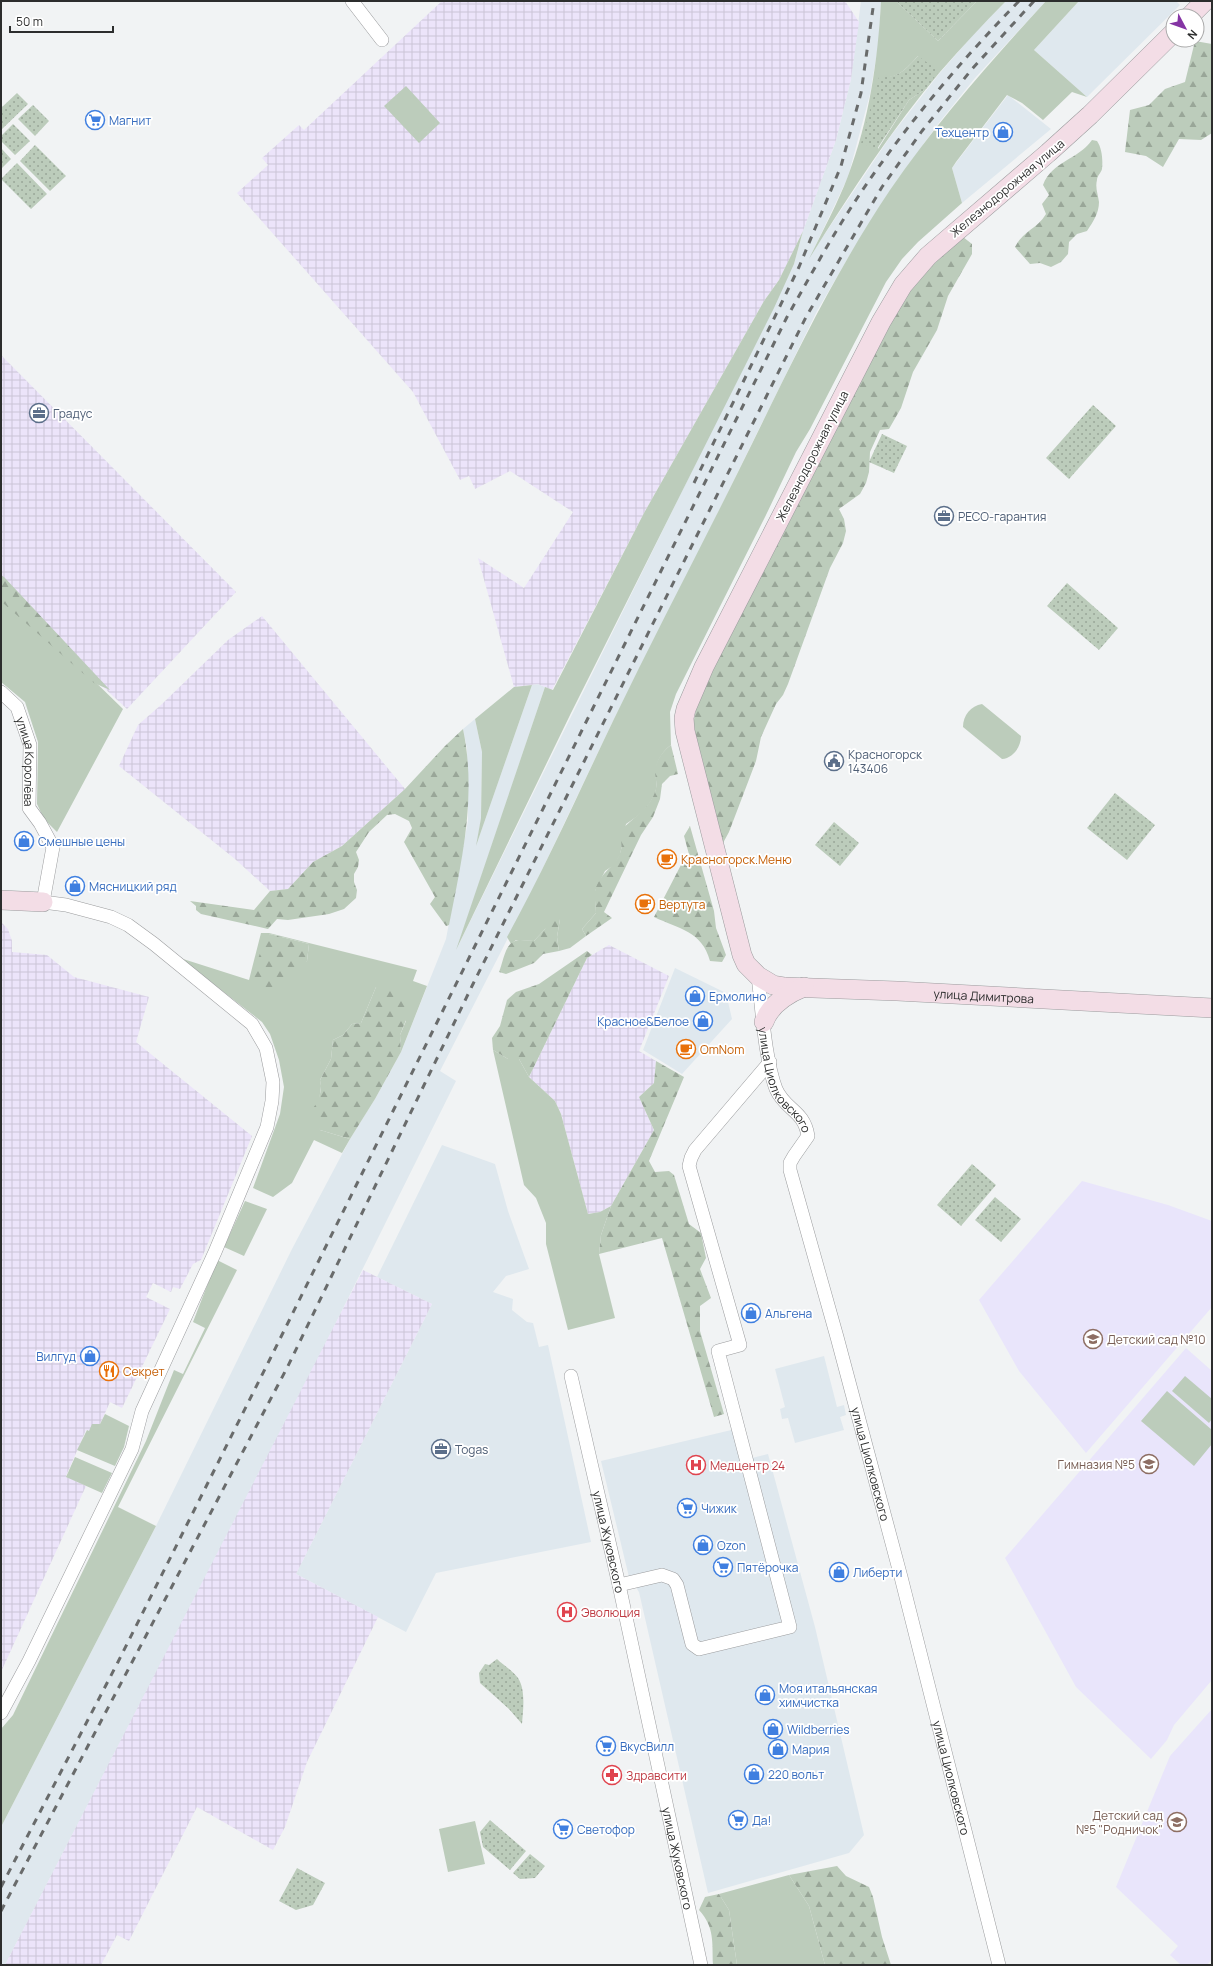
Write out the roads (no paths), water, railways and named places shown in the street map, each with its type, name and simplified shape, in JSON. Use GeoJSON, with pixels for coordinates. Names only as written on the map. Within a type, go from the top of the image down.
{"type":"FeatureCollection","features":[{"type":"Feature","properties":{"kind":"street"},"geometry":{"type":"LineString","coordinates":[[352,1],[382,40]]}},
{"type":"Feature","properties":{"kind":"street","name":"Железнодорожная улица"},"geometry":{"type":"LineString","coordinates":[[758,976],[746,964],[742,956],[702,803],[685,731],[684,718],[689,699],[881,322],[903,285],[928,256],[1060,143],[1165,41]]}},
{"type":"Feature","properties":{"kind":"street","name":"улица Королёва"},"geometry":{"type":"LineString","coordinates":[[1,692],[17,706],[30,745],[29,808],[54,847],[44,902]]}},
{"type":"Feature","properties":{"kind":"street"},"geometry":{"type":"LineString","coordinates":[[1,900],[44,902],[66,905],[111,917],[128,925],[154,944],[252,1024],[266,1048],[271,1066],[273,1089],[267,1126],[220,1238],[142,1411],[132,1449],[29,1661],[1,1712]]}},
{"type":"Feature","properties":{"kind":"street","name":"улица Димитрова"},"geometry":{"type":"LineString","coordinates":[[758,976],[773,984],[804,987],[1212,1008]]}},
{"type":"Feature","properties":{"kind":"street","name":"улица Циолковского"},"geometry":{"type":"LineString","coordinates":[[758,976],[770,1062],[776,1088],[781,1098],[801,1116],[807,1126],[808,1136],[790,1163],[790,1170],[837,1337],[899,1569],[999,1965]]}},
{"type":"Feature","properties":{"kind":"street"},"geometry":{"type":"LineString","coordinates":[[764,1022],[766,1015],[778,1003],[795,991],[804,987]]}},
{"type":"Feature","properties":{"kind":"street"},"geometry":{"type":"LineString","coordinates":[[619,1585],[662,1574],[673,1579],[677,1585],[692,1644],[699,1649],[790,1627],[718,1351],[740,1345],[689,1166],[695,1150],[770,1062]]}},
{"type":"Feature","properties":{"kind":"street","name":"улица Жуковского"},"geometry":{"type":"LineString","coordinates":[[571,1376],[619,1585],[701,1965]]}},
{"type":"Feature","properties":{"kind":"railway"},"geometry":{"type":"LineString","coordinates":[[694,483],[799,267],[841,166],[861,93],[874,1]]}},
{"type":"Feature","properties":{"kind":"railway"},"geometry":{"type":"LineString","coordinates":[[1,1887],[118,1662],[270,1359],[787,317],[837,229],[884,160],[926,104],[1019,1]]}},
{"type":"Feature","properties":{"kind":"railway"},"geometry":{"type":"LineString","coordinates":[[1,1911],[288,1366],[473,984],[806,317],[882,187],[922,131],[972,69],[1034,1]]}},
{"type":"Feature","properties":{"kind":"place","name":"Магнит"},"geometry":{"type":"Point","coordinates":[95,120]}},
{"type":"Feature","properties":{"kind":"place","name":"Техцентр"},"geometry":{"type":"Point","coordinates":[1003,132]}},
{"type":"Feature","properties":{"kind":"place","name":"Градус"},"geometry":{"type":"Point","coordinates":[39,413]}},
{"type":"Feature","properties":{"kind":"place","name":"РЕСО-гарантия"},"geometry":{"type":"Point","coordinates":[944,516]}},
{"type":"Feature","properties":{"kind":"place","name":"Красногорск 143406"},"geometry":{"type":"Point","coordinates":[834,761]}},
{"type":"Feature","properties":{"kind":"place","name":"Смешные цены"},"geometry":{"type":"Point","coordinates":[24,841]}},
{"type":"Feature","properties":{"kind":"place","name":"Красногорск.Меню"},"geometry":{"type":"Point","coordinates":[667,859]}},
{"type":"Feature","properties":{"kind":"place","name":"Мясницкий ряд"},"geometry":{"type":"Point","coordinates":[75,886]}},
{"type":"Feature","properties":{"kind":"place","name":"Вертута"},"geometry":{"type":"Point","coordinates":[645,904]}},
{"type":"Feature","properties":{"kind":"place","name":"Ермолино"},"geometry":{"type":"Point","coordinates":[695,996]}},
{"type":"Feature","properties":{"kind":"place","name":"Красное&Белое"},"geometry":{"type":"Point","coordinates":[703,1021]}},
{"type":"Feature","properties":{"kind":"place","name":"OmNom"},"geometry":{"type":"Point","coordinates":[686,1049]}},
{"type":"Feature","properties":{"kind":"place","name":"Альгена"},"geometry":{"type":"Point","coordinates":[751,1313]}},
{"type":"Feature","properties":{"kind":"place","name":"Детский сад №10"},"geometry":{"type":"Point","coordinates":[1093,1339]}},
{"type":"Feature","properties":{"kind":"place","name":"Вилгуд"},"geometry":{"type":"Point","coordinates":[90,1356]}},
{"type":"Feature","properties":{"kind":"place","name":"Секрет"},"geometry":{"type":"Point","coordinates":[109,1371]}},
{"type":"Feature","properties":{"kind":"place","name":"Togas"},"geometry":{"type":"Point","coordinates":[441,1449]}},
{"type":"Feature","properties":{"kind":"place","name":"Гимназия №5"},"geometry":{"type":"Point","coordinates":[1149,1464]}},
{"type":"Feature","properties":{"kind":"place","name":"Медцентр 24"},"geometry":{"type":"Point","coordinates":[696,1465]}},
{"type":"Feature","properties":{"kind":"place","name":"Чижик"},"geometry":{"type":"Point","coordinates":[687,1508]}},
{"type":"Feature","properties":{"kind":"place","name":"Ozon"},"geometry":{"type":"Point","coordinates":[703,1545]}},
{"type":"Feature","properties":{"kind":"place","name":"Пятёрочка"},"geometry":{"type":"Point","coordinates":[723,1567]}},
{"type":"Feature","properties":{"kind":"place","name":"Либерти"},"geometry":{"type":"Point","coordinates":[839,1572]}},
{"type":"Feature","properties":{"kind":"place","name":"Эволюция"},"geometry":{"type":"Point","coordinates":[567,1612]}},
{"type":"Feature","properties":{"kind":"place","name":"Моя итальянская химчистка"},"geometry":{"type":"Point","coordinates":[765,1695]}},
{"type":"Feature","properties":{"kind":"place","name":"Wildberries"},"geometry":{"type":"Point","coordinates":[773,1729]}},
{"type":"Feature","properties":{"kind":"place","name":"ВкусВилл"},"geometry":{"type":"Point","coordinates":[606,1746]}},
{"type":"Feature","properties":{"kind":"place","name":"Мария"},"geometry":{"type":"Point","coordinates":[778,1749]}},
{"type":"Feature","properties":{"kind":"place","name":"220 вольт"},"geometry":{"type":"Point","coordinates":[754,1774]}},
{"type":"Feature","properties":{"kind":"place","name":"Здравсити"},"geometry":{"type":"Point","coordinates":[612,1775]}},
{"type":"Feature","properties":{"kind":"place","name":"Да!"},"geometry":{"type":"Point","coordinates":[738,1820]}},
{"type":"Feature","properties":{"kind":"place","name":"Детский сад №5 \"Родничок\""},"geometry":{"type":"Point","coordinates":[1177,1822]}},
{"type":"Feature","properties":{"kind":"place","name":"Светофор"},"geometry":{"type":"Point","coordinates":[563,1829]}}]}
